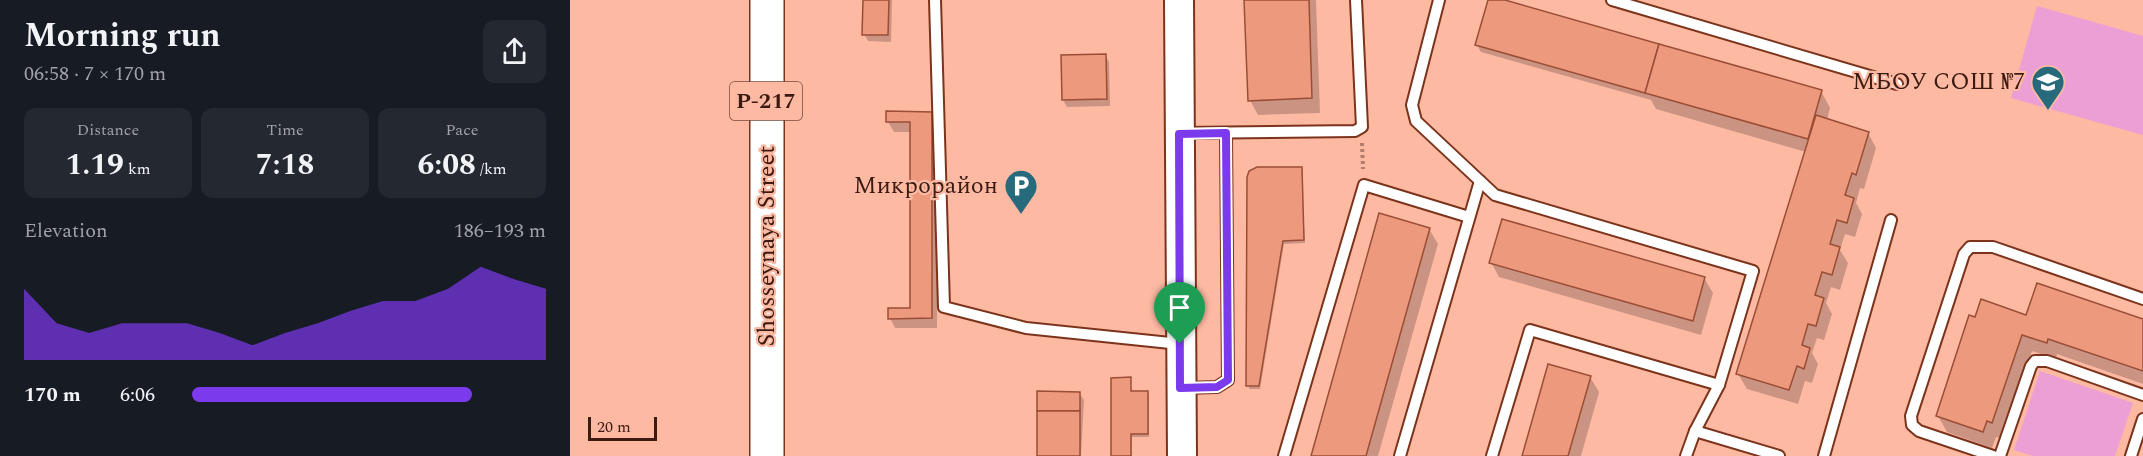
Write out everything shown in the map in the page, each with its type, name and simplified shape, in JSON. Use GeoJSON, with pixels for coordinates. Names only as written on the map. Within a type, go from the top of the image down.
{"type":"FeatureCollection","features":[{"type":"Feature","properties":{"kind":"highway","name":"Shosseynaya Street"},"geometry":{"type":"LineString","coordinates":[[766,0],[767,456]]}},
{"type":"Feature","properties":{"kind":"street"},"geometry":{"type":"LineString","coordinates":[[1179,0],[1182,456]]}},
{"type":"Feature","properties":{"kind":"lane"},"geometry":{"type":"LineString","coordinates":[[935,0],[944,307],[1026,328],[1180,344]]}},
{"type":"Feature","properties":{"kind":"lane"},"geometry":{"type":"LineString","coordinates":[[1179,134],[1355,131],[1362,127],[1356,0]]}},
{"type":"Feature","properties":{"kind":"lane"},"geometry":{"type":"LineString","coordinates":[[1439,0],[1412,105],[1416,121],[1495,195],[1753,271],[1719,385],[1695,431],[1686,456]]}},
{"type":"Feature","properties":{"kind":"lane"},"geometry":{"type":"LineString","coordinates":[[1612,0],[1897,84]]}},
{"type":"Feature","properties":{"kind":"lane"},"geometry":{"type":"LineString","coordinates":[[1180,388],[1217,387],[1228,380],[1226,133]]}},
{"type":"Feature","properties":{"kind":"lane"},"geometry":{"type":"LineString","coordinates":[[1400,456],[1480,181]]}},
{"type":"Feature","properties":{"kind":"lane"},"geometry":{"type":"LineString","coordinates":[[1284,456],[1364,185],[1469,217]]}},
{"type":"Feature","properties":{"kind":"lane"},"geometry":{"type":"LineString","coordinates":[[1824,456],[1891,220]]}},
{"type":"Feature","properties":{"kind":"lane"},"geometry":{"type":"LineString","coordinates":[[1993,456],[1919,431],[1912,425],[1911,416],[1964,254],[1970,247],[1993,247],[2143,299]]}},
{"type":"Feature","properties":{"kind":"lane"},"geometry":{"type":"LineString","coordinates":[[1492,456],[1530,330],[1719,385]]}},
{"type":"Feature","properties":{"kind":"lane"},"geometry":{"type":"LineString","coordinates":[[2000,456],[2031,366],[2035,361],[2047,362],[2143,395]]}},
{"type":"Feature","properties":{"kind":"lane"},"geometry":{"type":"LineString","coordinates":[[2131,456],[2143,419]]}},
{"type":"Feature","properties":{"kind":"lane"},"geometry":{"type":"LineString","coordinates":[[1695,431],[1779,456]]}},
{"type":"Feature","properties":{"kind":"path"},"geometry":{"type":"LineString","coordinates":[[1362,127],[1364,185]]}},
{"type":"Feature","properties":{"kind":"shaded area"},"geometry":{"type":"Polygon","coordinates":[[[2037,6],[2143,36],[2143,135],[2011,98],[2037,6]]]}},
{"type":"Feature","properties":{"kind":"shaded area"},"geometry":{"type":"Polygon","coordinates":[[[2040,371],[2133,403],[2115,456],[2033,456],[2014,450],[2040,371]]]}},
{"type":"Feature","properties":{"kind":"building"},"geometry":{"type":"Polygon","coordinates":[[[863,0],[889,0],[888,35],[862,35],[863,0]]]}},
{"type":"Feature","properties":{"kind":"building"},"geometry":{"type":"Polygon","coordinates":[[[1244,0],[1309,0],[1312,98],[1248,101],[1244,0]]]}},
{"type":"Feature","properties":{"kind":"building"},"geometry":{"type":"Polygon","coordinates":[[[1488,0],[1505,0],[1659,44],[1645,93],[1475,45],[1488,0]]]}},
{"type":"Feature","properties":{"kind":"building"},"geometry":{"type":"Polygon","coordinates":[[[1659,44],[1822,90],[1808,139],[1645,93],[1659,44]]]}},
{"type":"Feature","properties":{"kind":"building"},"geometry":{"type":"Polygon","coordinates":[[[1106,54],[1107,99],[1062,100],[1061,55],[1106,54]]]}},
{"type":"Feature","properties":{"kind":"building"},"geometry":{"type":"Polygon","coordinates":[[[886,111],[932,112],[932,318],[888,319],[888,308],[910,308],[910,122],[886,122],[886,111]]]}},
{"type":"Feature","properties":{"kind":"building"},"geometry":{"type":"Polygon","coordinates":[[[1816,115],[1869,132],[1856,175],[1852,173],[1845,195],[1854,198],[1847,223],[1837,220],[1830,244],[1840,247],[1832,275],[1822,272],[1815,295],[1824,298],[1816,326],[1808,324],[1802,345],[1810,348],[1804,369],[1797,366],[1789,390],[1736,374],[1816,115]]]}},
{"type":"Feature","properties":{"kind":"building"},"geometry":{"type":"Polygon","coordinates":[[[1257,167],[1302,167],[1304,240],[1283,241],[1259,386],[1246,386],[1247,177],[1249,171],[1257,167]]]}},
{"type":"Feature","properties":{"kind":"building"},"geometry":{"type":"Polygon","coordinates":[[[1379,213],[1430,228],[1366,456],[1311,456],[1379,213]]]}},
{"type":"Feature","properties":{"kind":"building"},"geometry":{"type":"Polygon","coordinates":[[[1502,219],[1705,277],[1693,321],[1489,263],[1502,219]]]}},
{"type":"Feature","properties":{"kind":"building"},"geometry":{"type":"Polygon","coordinates":[[[2037,283],[2143,319],[2143,371],[2048,339],[2047,343],[2022,335],[1992,423],[1987,421],[1983,432],[1936,416],[1969,315],[1975,317],[1981,299],[2026,315],[2037,283]]]}},
{"type":"Feature","properties":{"kind":"building"},"geometry":{"type":"Polygon","coordinates":[[[1548,364],[1591,376],[1568,456],[1522,456],[1548,364]]]}},
{"type":"Feature","properties":{"kind":"building"},"geometry":{"type":"Polygon","coordinates":[[[1131,377],[1131,391],[1148,391],[1148,434],[1131,434],[1131,456],[1111,456],[1111,378],[1131,377]]]}},
{"type":"Feature","properties":{"kind":"building"},"geometry":{"type":"Polygon","coordinates":[[[1037,391],[1080,392],[1080,411],[1037,411],[1037,391]]]}},
{"type":"Feature","properties":{"kind":"building"},"geometry":{"type":"Polygon","coordinates":[[[1037,411],[1080,411],[1080,456],[1037,456],[1037,411]]]}},
{"type":"Feature","properties":{"kind":"place","name":"МБОУ СОШ №7"},"geometry":{"type":"Point","coordinates":[2048,111]}},
{"type":"Feature","properties":{"kind":"place","name":"Микрорайон"},"geometry":{"type":"Point","coordinates":[1021,215]}},
{"type":"Feature","properties":{"kind":"route"},"geometry":{"type":"LineString","coordinates":[[1226,133],[1228,380],[1217,387],[1180,388],[1180,344],[1179,134],[1226,133]]}}]}
